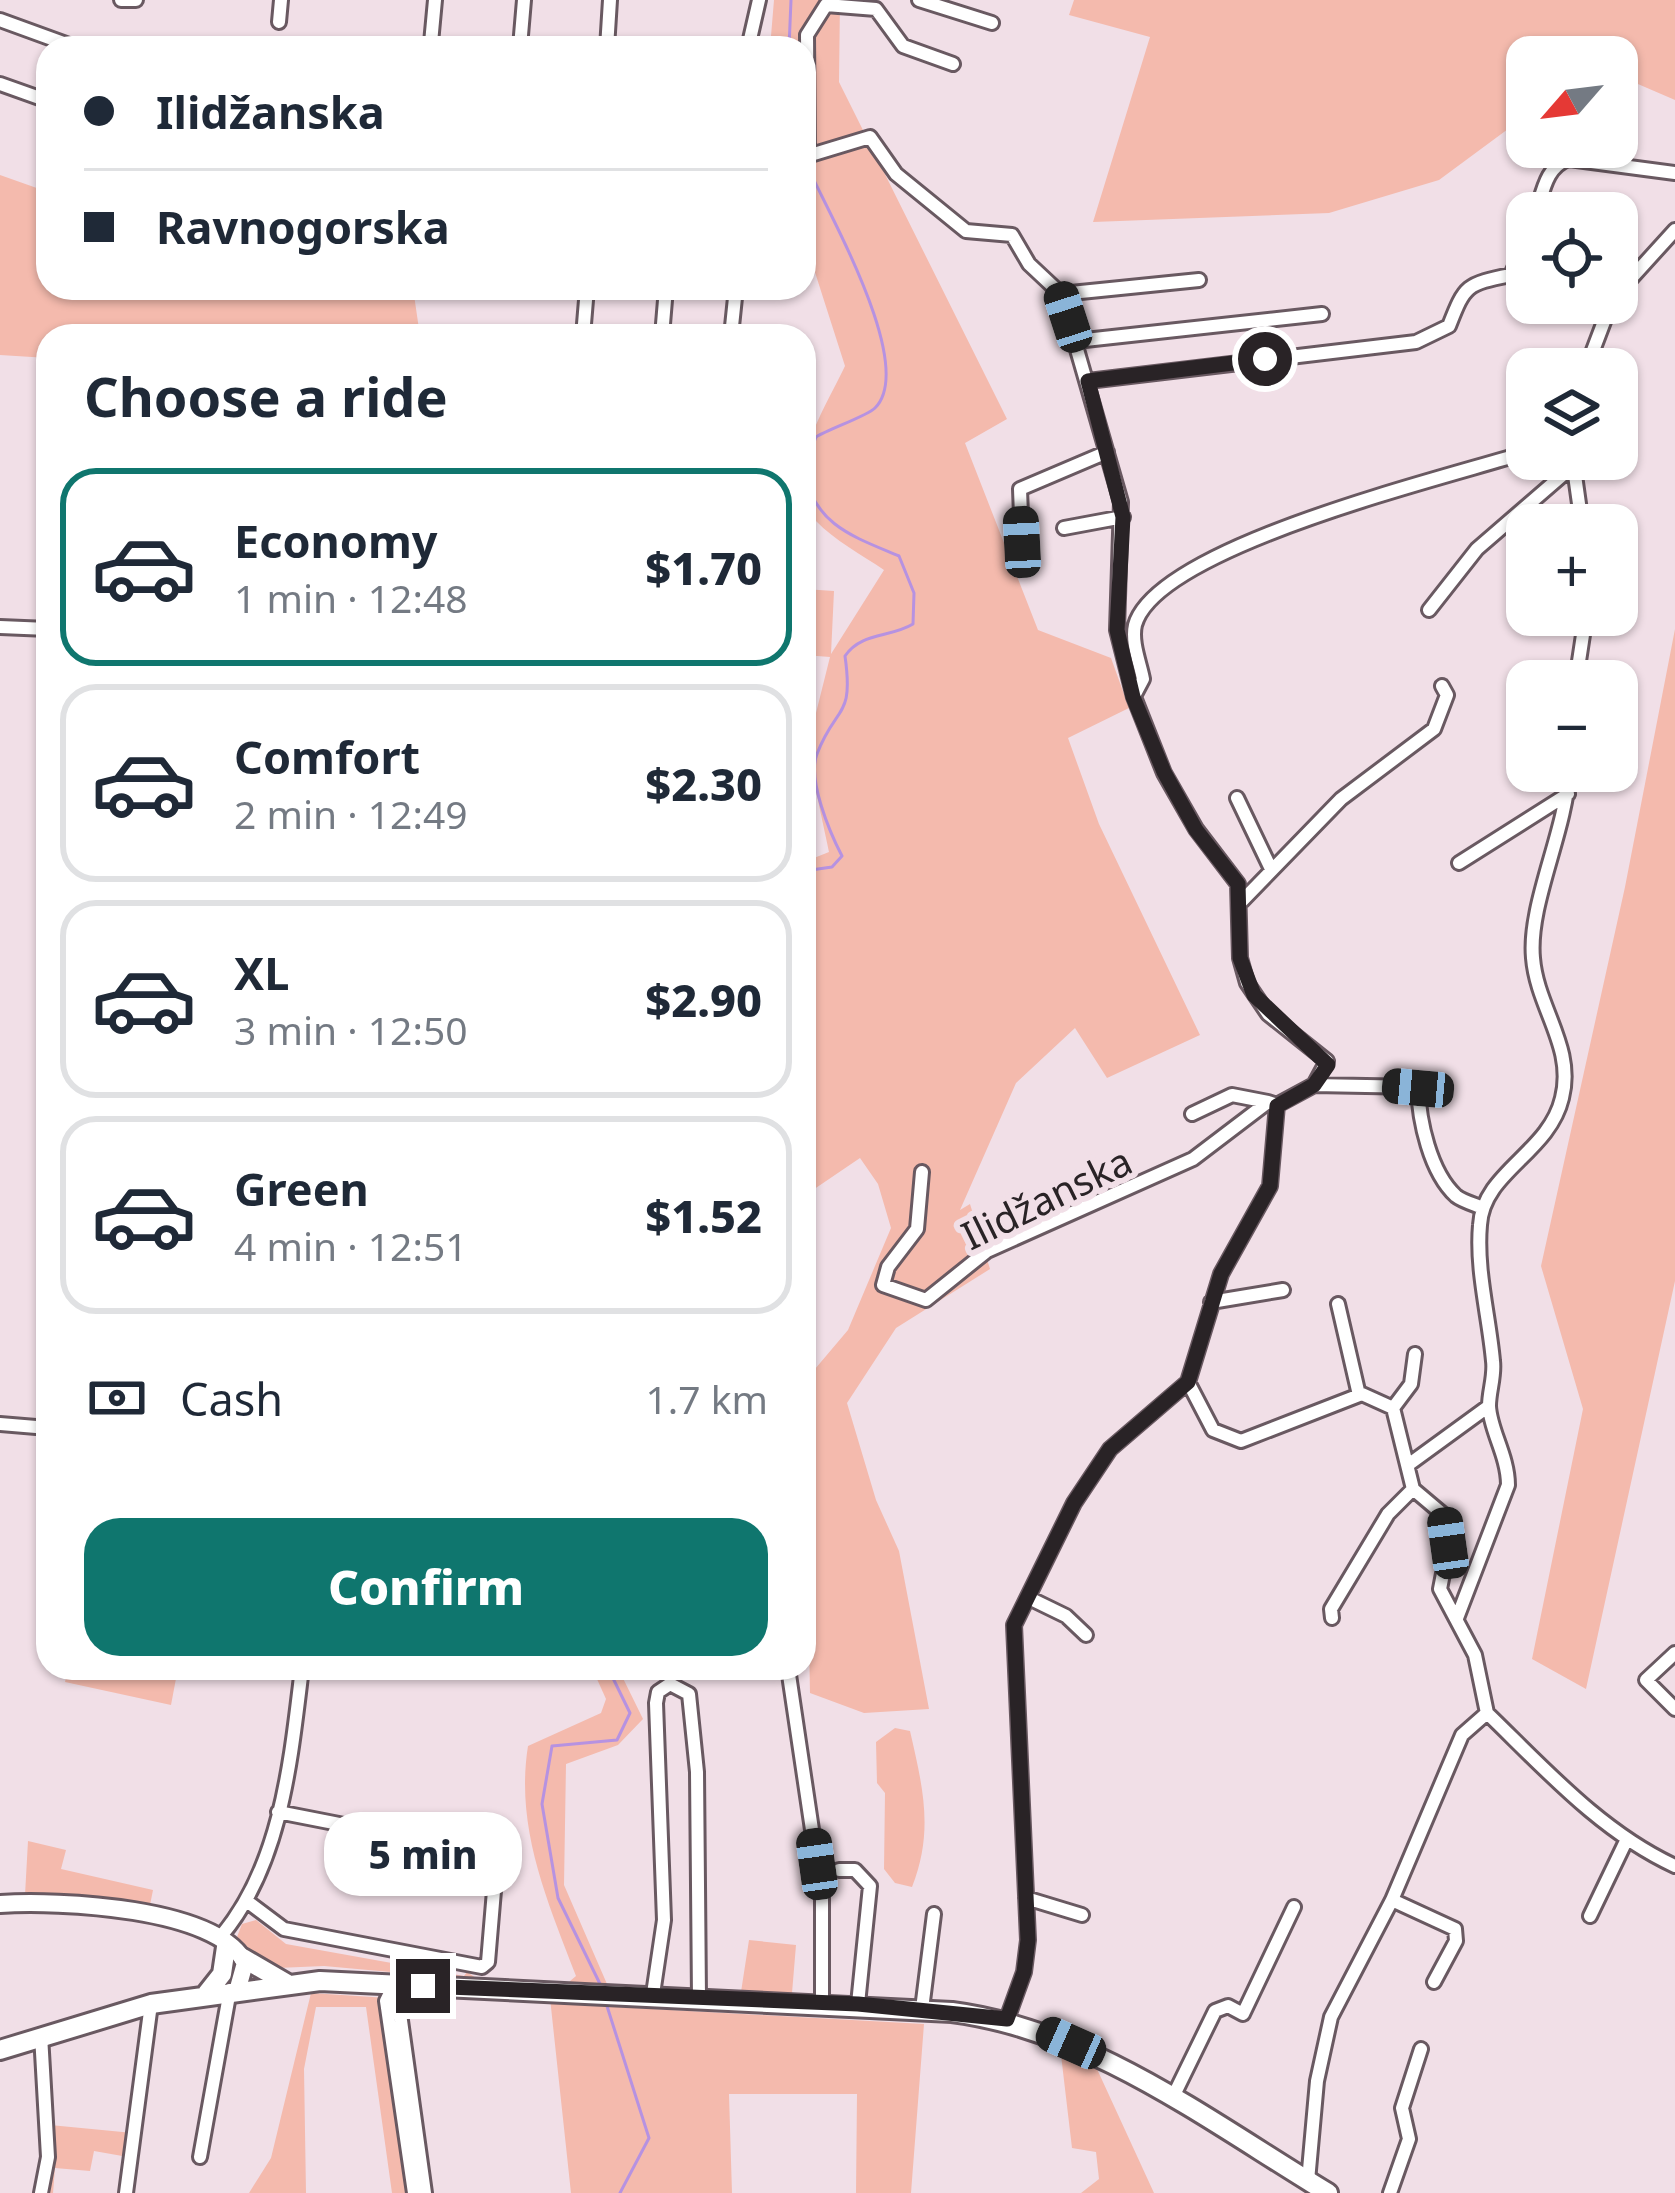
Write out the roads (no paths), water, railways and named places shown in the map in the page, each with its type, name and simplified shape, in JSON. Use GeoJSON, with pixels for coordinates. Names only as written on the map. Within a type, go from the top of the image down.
{"type":"FeatureCollection","features":[{"type":"Feature","properties":{"kind":"main road"},"geometry":{"type":"LineString","coordinates":[[0,1904],[150,1915],[224,1941],[286,1983]]}},
{"type":"Feature","properties":{"kind":"main road"},"geometry":{"type":"LineString","coordinates":[[224,1941],[234,1989]]}},
{"type":"Feature","properties":{"kind":"main road"},"geometry":{"type":"LineString","coordinates":[[207,1993],[222,1974],[224,1941]]}},
{"type":"Feature","properties":{"kind":"main road"},"geometry":{"type":"LineString","coordinates":[[234,1989],[246,1973],[243,1958]]}},
{"type":"Feature","properties":{"kind":"main road"},"geometry":{"type":"LineString","coordinates":[[0,2050],[151,2004],[286,1983],[653,1994],[922,2009],[1007,2019],[1071,2043],[1328,2193]]}},
{"type":"Feature","properties":{"kind":"street"},"geometry":{"type":"LineString","coordinates":[[121,0],[136,0]]}},
{"type":"Feature","properties":{"kind":"street"},"geometry":{"type":"LineString","coordinates":[[279,22],[281,0]]}},
{"type":"Feature","properties":{"kind":"street"},"geometry":{"type":"LineString","coordinates":[[432,36],[435,0]]}},
{"type":"Feature","properties":{"kind":"street"},"geometry":{"type":"LineString","coordinates":[[521,36],[524,0]]}},
{"type":"Feature","properties":{"kind":"street"},"geometry":{"type":"LineString","coordinates":[[608,36],[610,0]]}},
{"type":"Feature","properties":{"kind":"street"},"geometry":{"type":"LineString","coordinates":[[751,36],[759,0]]}},
{"type":"Feature","properties":{"kind":"street"},"geometry":{"type":"LineString","coordinates":[[919,0],[992,23]]}},
{"type":"Feature","properties":{"kind":"street"},"geometry":{"type":"LineString","coordinates":[[809,36],[811,23],[831,3],[879,4],[903,46],[953,64]]}},
{"type":"Feature","properties":{"kind":"street"},"geometry":{"type":"LineString","coordinates":[[0,20],[44,36]]}},
{"type":"Feature","properties":{"kind":"street"},"geometry":{"type":"LineString","coordinates":[[0,84],[36,97]]}},
{"type":"Feature","properties":{"kind":"street"},"geometry":{"type":"LineString","coordinates":[[816,154],[870,137],[896,173],[966,231],[1012,235],[1029,264],[1061,294],[1123,517],[1117,630],[1133,697],[1164,772],[1196,830],[1238,884],[1240,958],[1247,983],[1268,1014],[1325,1058],[1328,1065],[1314,1085]]}},
{"type":"Feature","properties":{"kind":"street"},"geometry":{"type":"LineString","coordinates":[[1543,192],[1558,163],[1569,159],[1675,173]]}},
{"type":"Feature","properties":{"kind":"street"},"geometry":{"type":"LineString","coordinates":[[1638,271],[1675,230]]}},
{"type":"Feature","properties":{"kind":"street"},"geometry":{"type":"LineString","coordinates":[[1088,381],[1416,342],[1449,326],[1457,296],[1473,283],[1506,275]]}},
{"type":"Feature","properties":{"kind":"street"},"geometry":{"type":"LineString","coordinates":[[1061,294],[1199,280]]}},
{"type":"Feature","properties":{"kind":"street"},"geometry":{"type":"LineString","coordinates":[[1076,341],[1322,314]]}},
{"type":"Feature","properties":{"kind":"street"},"geometry":{"type":"LineString","coordinates":[[1022,542],[1020,489],[1107,452]]}},
{"type":"Feature","properties":{"kind":"street"},"geometry":{"type":"LineString","coordinates":[[1133,697],[1143,680],[1135,626],[1151,600],[1185,571],[1226,548],[1506,459]]}},
{"type":"Feature","properties":{"kind":"street"},"geometry":{"type":"LineString","coordinates":[[1429,610],[1477,549],[1553,480]]}},
{"type":"Feature","properties":{"kind":"street"},"geometry":{"type":"LineString","coordinates":[[1064,528],[1123,517]]}},
{"type":"Feature","properties":{"kind":"street"},"geometry":{"type":"LineString","coordinates":[[0,627],[36,628]]}},
{"type":"Feature","properties":{"kind":"street"},"geometry":{"type":"LineString","coordinates":[[1242,901],[1341,799],[1434,729],[1447,695],[1442,686]]}},
{"type":"Feature","properties":{"kind":"street"},"geometry":{"type":"LineString","coordinates":[[1460,863],[1568,794]]}},
{"type":"Feature","properties":{"kind":"street"},"geometry":{"type":"LineString","coordinates":[[1457,1618],[1508,1485],[1508,1462],[1489,1406],[1494,1365],[1481,1264],[1483,1208],[1502,1177],[1533,1152],[1556,1120],[1566,1077],[1559,1036],[1533,958],[1534,929],[1568,794]]}},
{"type":"Feature","properties":{"kind":"street"},"geometry":{"type":"LineString","coordinates":[[1237,798],[1270,869]]}},
{"type":"Feature","properties":{"kind":"street"},"geometry":{"type":"LineString","coordinates":[[1314,1085],[1418,1088],[1422,1130],[1435,1159],[1456,1196],[1483,1208]]}},
{"type":"Feature","properties":{"kind":"street","name":"Ilidžanska"},"geometry":{"type":"LineString","coordinates":[[922,1172],[916,1229],[888,1267],[883,1286],[926,1300],[988,1251],[1193,1159],[1273,1104],[1314,1085]]}},
{"type":"Feature","properties":{"kind":"street"},"geometry":{"type":"LineString","coordinates":[[1007,2019],[1024,1972],[1026,1898],[1014,1625],[1074,1503],[1110,1449],[1188,1382],[1211,1302],[1270,1186],[1273,1104],[1232,1095],[1192,1114]]}},
{"type":"Feature","properties":{"kind":"street"},"geometry":{"type":"LineString","coordinates":[[1211,1302],[1283,1290]]}},
{"type":"Feature","properties":{"kind":"street"},"geometry":{"type":"LineString","coordinates":[[1338,1304],[1359,1395]]}},
{"type":"Feature","properties":{"kind":"street"},"geometry":{"type":"LineString","coordinates":[[1393,1408],[1411,1384],[1415,1354]]}},
{"type":"Feature","properties":{"kind":"street"},"geometry":{"type":"LineString","coordinates":[[1188,1382],[1213,1430],[1241,1441],[1359,1395],[1393,1408]]}},
{"type":"Feature","properties":{"kind":"street"},"geometry":{"type":"LineString","coordinates":[[1408,1465],[1489,1406]]}},
{"type":"Feature","properties":{"kind":"street"},"geometry":{"type":"LineString","coordinates":[[1393,1408],[1413,1489],[1444,1516],[1448,1543],[1440,1589],[1475,1655],[1487,1713],[1564,1788],[1627,1839],[1675,1866]]}},
{"type":"Feature","properties":{"kind":"street"},"geometry":{"type":"LineString","coordinates":[[0,1424],[36,1427]]}},
{"type":"Feature","properties":{"kind":"street"},"geometry":{"type":"LineString","coordinates":[[1332,1618],[1331,1609],[1388,1514],[1413,1489]]}},
{"type":"Feature","properties":{"kind":"street"},"geometry":{"type":"LineString","coordinates":[[1029,1598],[1066,1616],[1085,1635]]}},
{"type":"Feature","properties":{"kind":"street"},"geometry":{"type":"LineString","coordinates":[[1675,1653],[1646,1680],[1675,1709]]}},
{"type":"Feature","properties":{"kind":"street"},"geometry":{"type":"LineString","coordinates":[[224,1941],[248,1902],[278,1812],[300,1680]]}},
{"type":"Feature","properties":{"kind":"street"},"geometry":{"type":"LineString","coordinates":[[790,1680],[822,1897],[821,2002]]}},
{"type":"Feature","properties":{"kind":"street"},"geometry":{"type":"LineString","coordinates":[[653,1994],[664,1920],[656,1703],[658,1692],[670,1684],[689,1694],[697,1772],[699,1997]]}},
{"type":"Feature","properties":{"kind":"street"},"geometry":{"type":"LineString","coordinates":[[1308,2181],[1317,2081],[1331,2018],[1392,1900],[1462,1735],[1487,1713]]}},
{"type":"Feature","properties":{"kind":"street"},"geometry":{"type":"LineString","coordinates":[[248,1902],[284,1929],[482,1967],[494,1923],[497,1855],[278,1812]]}},
{"type":"Feature","properties":{"kind":"street"},"geometry":{"type":"LineString","coordinates":[[1590,1916],[1627,1839]]}},
{"type":"Feature","properties":{"kind":"street"},"geometry":{"type":"LineString","coordinates":[[839,1870],[855,1870],[870,1886],[858,2004]]}},
{"type":"Feature","properties":{"kind":"street"},"geometry":{"type":"LineString","coordinates":[[1026,1898],[1082,1915]]}},
{"type":"Feature","properties":{"kind":"street"},"geometry":{"type":"LineString","coordinates":[[1392,1900],[1455,1929],[1456,1940],[1434,1982]]}},
{"type":"Feature","properties":{"kind":"street"},"geometry":{"type":"LineString","coordinates":[[1172,2099],[1214,2011],[1228,2006],[1243,2014],[1294,1907]]}},
{"type":"Feature","properties":{"kind":"street"},"geometry":{"type":"LineString","coordinates":[[922,2009],[934,1914]]}},
{"type":"Feature","properties":{"kind":"street"},"geometry":{"type":"LineString","coordinates":[[390,1988],[386,2001],[414,2193]]}},
{"type":"Feature","properties":{"kind":"street"},"geometry":{"type":"LineString","coordinates":[[390,1988],[398,1999],[425,2193]]}},
{"type":"Feature","properties":{"kind":"street"},"geometry":{"type":"LineString","coordinates":[[200,2157],[234,1989]]}},
{"type":"Feature","properties":{"kind":"street"},"geometry":{"type":"LineString","coordinates":[[127,2193],[151,2004]]}},
{"type":"Feature","properties":{"kind":"street"},"geometry":{"type":"LineString","coordinates":[[41,2034],[48,2156],[41,2193]]}},
{"type":"Feature","properties":{"kind":"street"},"geometry":{"type":"LineString","coordinates":[[1390,2193],[1409,2139],[1402,2108],[1421,2050]]}},
{"type":"Feature","properties":{"kind":"waterway"},"geometry":{"type":"LineString","coordinates":[[790,36],[791,0]]}},
{"type":"Feature","properties":{"kind":"waterway"},"geometry":{"type":"LineString","coordinates":[[816,184],[877,323],[885,387],[871,411],[816,437]]}},
{"type":"Feature","properties":{"kind":"waterway"},"geometry":{"type":"LineString","coordinates":[[816,502],[838,527],[899,556],[914,593],[913,624],[867,639],[845,656],[845,702],[816,760]]}},
{"type":"Feature","properties":{"kind":"waterway"},"geometry":{"type":"LineString","coordinates":[[816,782],[842,856],[832,867],[816,869]]}},
{"type":"Feature","properties":{"kind":"waterway"},"geometry":{"type":"LineString","coordinates":[[602,1988],[558,1898],[542,1804],[552,1746],[617,1740],[630,1713],[614,1680]]}},
{"type":"Feature","properties":{"kind":"waterway"},"geometry":{"type":"LineString","coordinates":[[606,2003],[649,2138],[620,2193]]}}]}
